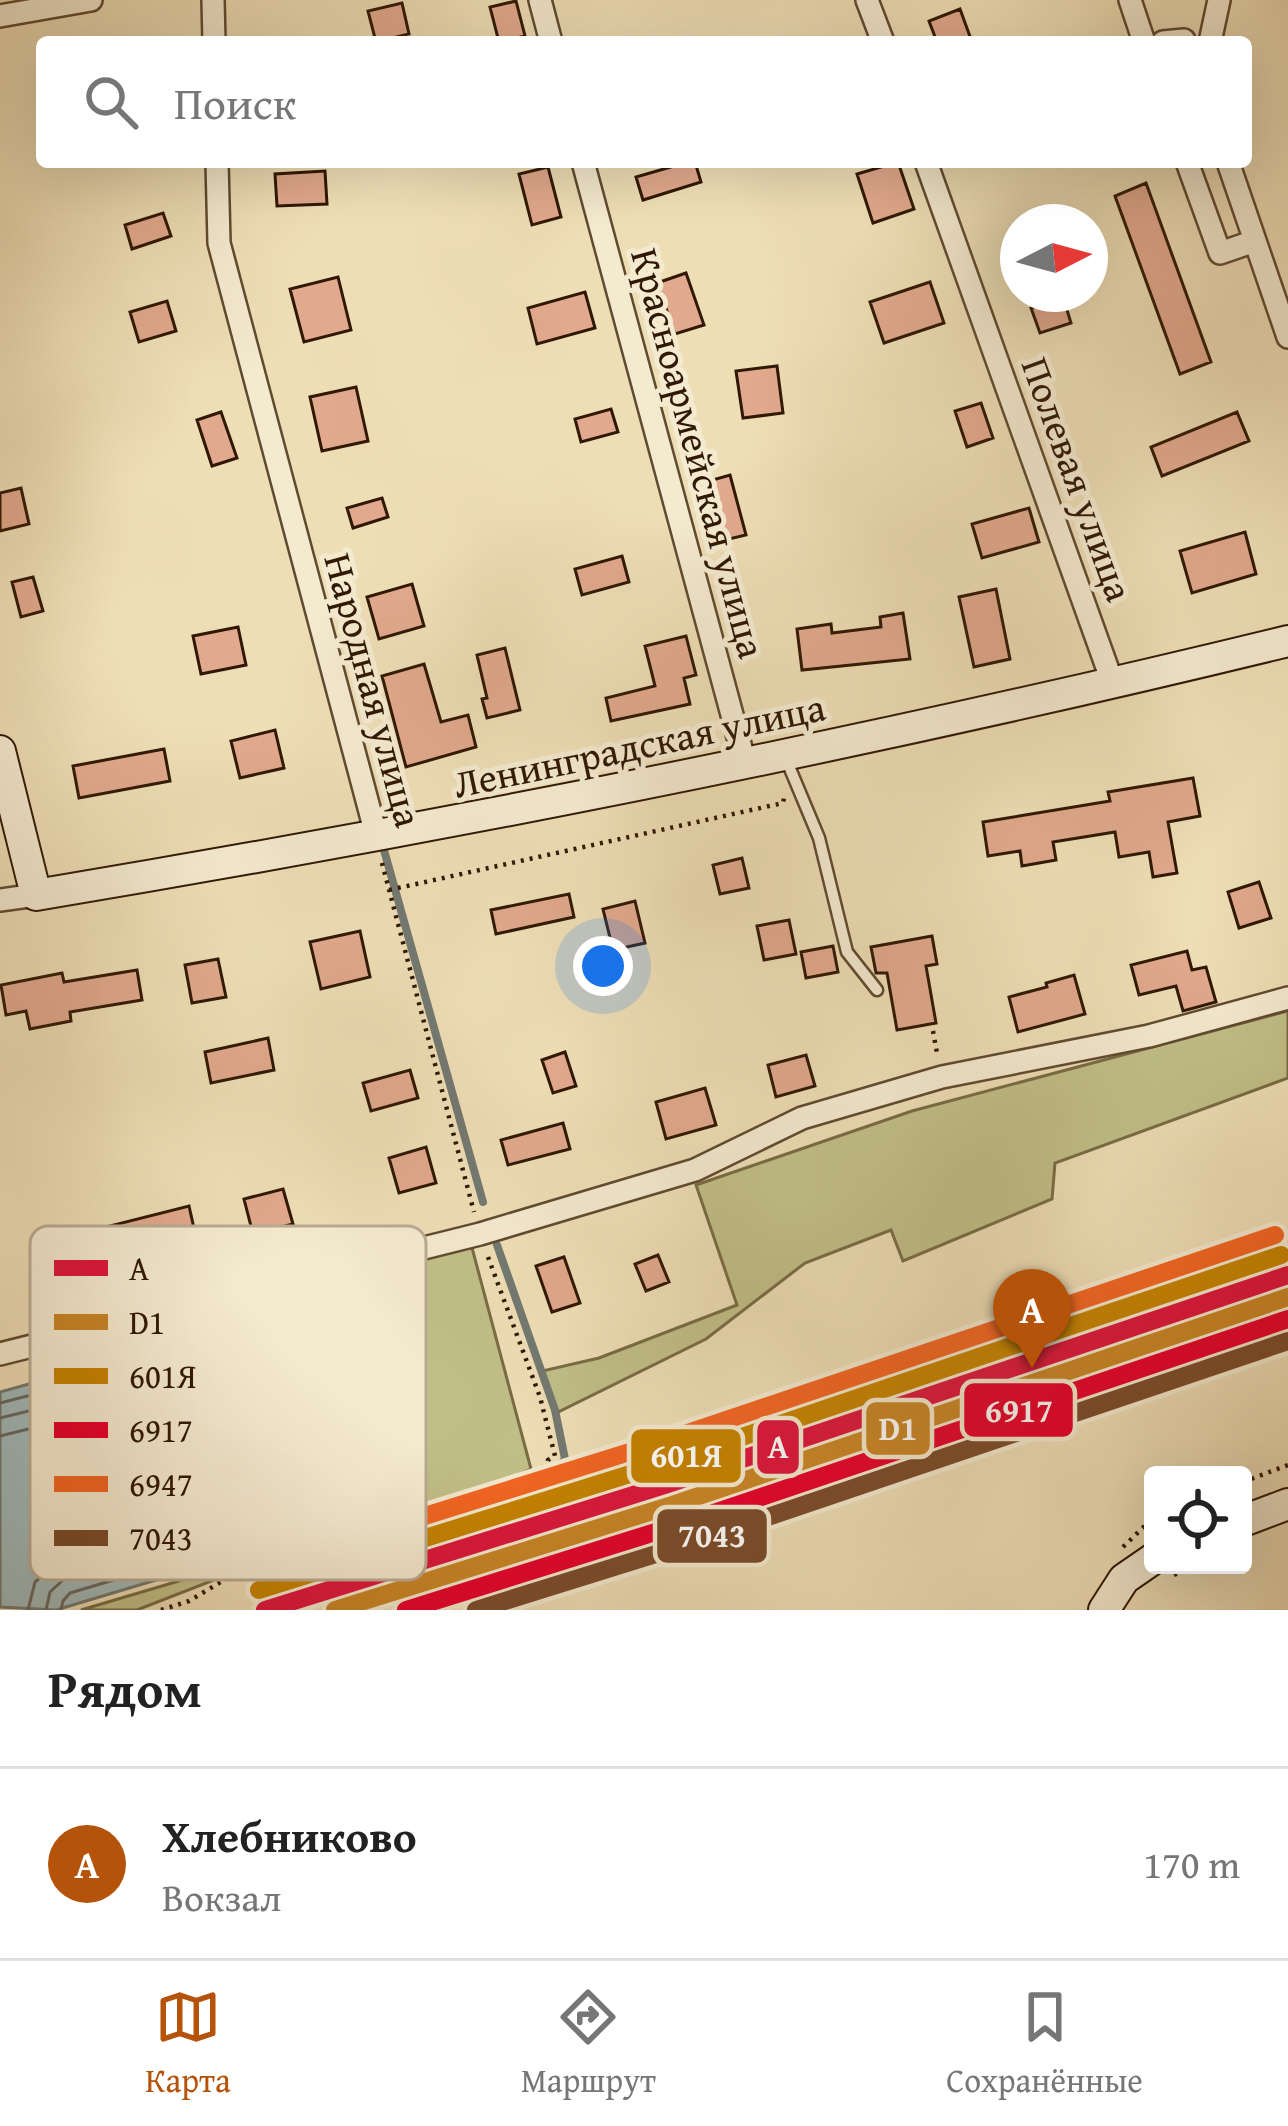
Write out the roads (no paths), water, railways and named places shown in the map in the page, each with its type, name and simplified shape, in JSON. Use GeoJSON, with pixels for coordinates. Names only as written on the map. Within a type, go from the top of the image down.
{"type":"FeatureCollection","features":[{"type":"Feature","properties":{"kind":"street"},"geometry":{"type":"LineString","coordinates":[[0,16],[91,0]]}},
{"type":"Feature","properties":{"kind":"street"},"geometry":{"type":"LineString","coordinates":[[213,0],[214,36]]}},
{"type":"Feature","properties":{"kind":"street"},"geometry":{"type":"LineString","coordinates":[[540,0],[549,36]]}},
{"type":"Feature","properties":{"kind":"street"},"geometry":{"type":"LineString","coordinates":[[868,0],[881,36]]}},
{"type":"Feature","properties":{"kind":"street"},"geometry":{"type":"LineString","coordinates":[[1130,0],[1142,36]]}},
{"type":"Feature","properties":{"kind":"street"},"geometry":{"type":"LineString","coordinates":[[1211,36],[1219,0]]}},
{"type":"Feature","properties":{"kind":"street","name":"Народная улица"},"geometry":{"type":"LineString","coordinates":[[217,168],[219,243],[377,838]]}},
{"type":"Feature","properties":{"kind":"street","name":"Красноармейская улица"},"geometry":{"type":"LineString","coordinates":[[586,168],[745,763]]}},
{"type":"Feature","properties":{"kind":"street","name":"Полевая улица"},"geometry":{"type":"LineString","coordinates":[[928,168],[1113,684]]}},
{"type":"Feature","properties":{"kind":"street"},"geometry":{"type":"LineString","coordinates":[[1189,168],[1220,253],[1255,241]]}},
{"type":"Feature","properties":{"kind":"street"},"geometry":{"type":"LineString","coordinates":[[1230,168],[1288,337]]}},
{"type":"Feature","properties":{"kind":"street","name":"Ленинградская улица"},"geometry":{"type":"LineString","coordinates":[[11,894],[377,838],[745,763],[788,764],[1288,641]]}},
{"type":"Feature","properties":{"kind":"street"},"geometry":{"type":"LineString","coordinates":[[0,751],[11,894]]}},
{"type":"Feature","properties":{"kind":"street"},"geometry":{"type":"LineString","coordinates":[[426,1248],[695,1170],[802,1118],[942,1076],[1149,1036],[1288,998]]}},
{"type":"Feature","properties":{"kind":"street"},"geometry":{"type":"LineString","coordinates":[[0,1354],[30,1346]]}},
{"type":"Feature","properties":{"kind":"street"},"geometry":{"type":"LineString","coordinates":[[1252,1518],[1288,1504]]}},
{"type":"Feature","properties":{"kind":"street"},"geometry":{"type":"LineString","coordinates":[[1104,1610],[1124,1579],[1144,1565]]}},
{"type":"Feature","properties":{"kind":"lane"},"geometry":{"type":"LineString","coordinates":[[788,764],[819,838],[847,952],[877,991]]}},
{"type":"Feature","properties":{"kind":"water"},"geometry":{"type":"Polygon","coordinates":[[[30,1384],[30,1580],[156,1580],[56,1610],[0,1607],[0,1392],[30,1384]]]}},
{"type":"Feature","properties":{"kind":"waterway"},"geometry":{"type":"LineString","coordinates":[[382,843],[483,1202]]}},
{"type":"Feature","properties":{"kind":"waterway"},"geometry":{"type":"LineString","coordinates":[[497,1245],[555,1410],[565,1459],[558,1468]]}},
{"type":"Feature","properties":{"kind":"place","name":"Хлебниково"},"geometry":{"type":"Point","coordinates":[1032,1368]}}]}
